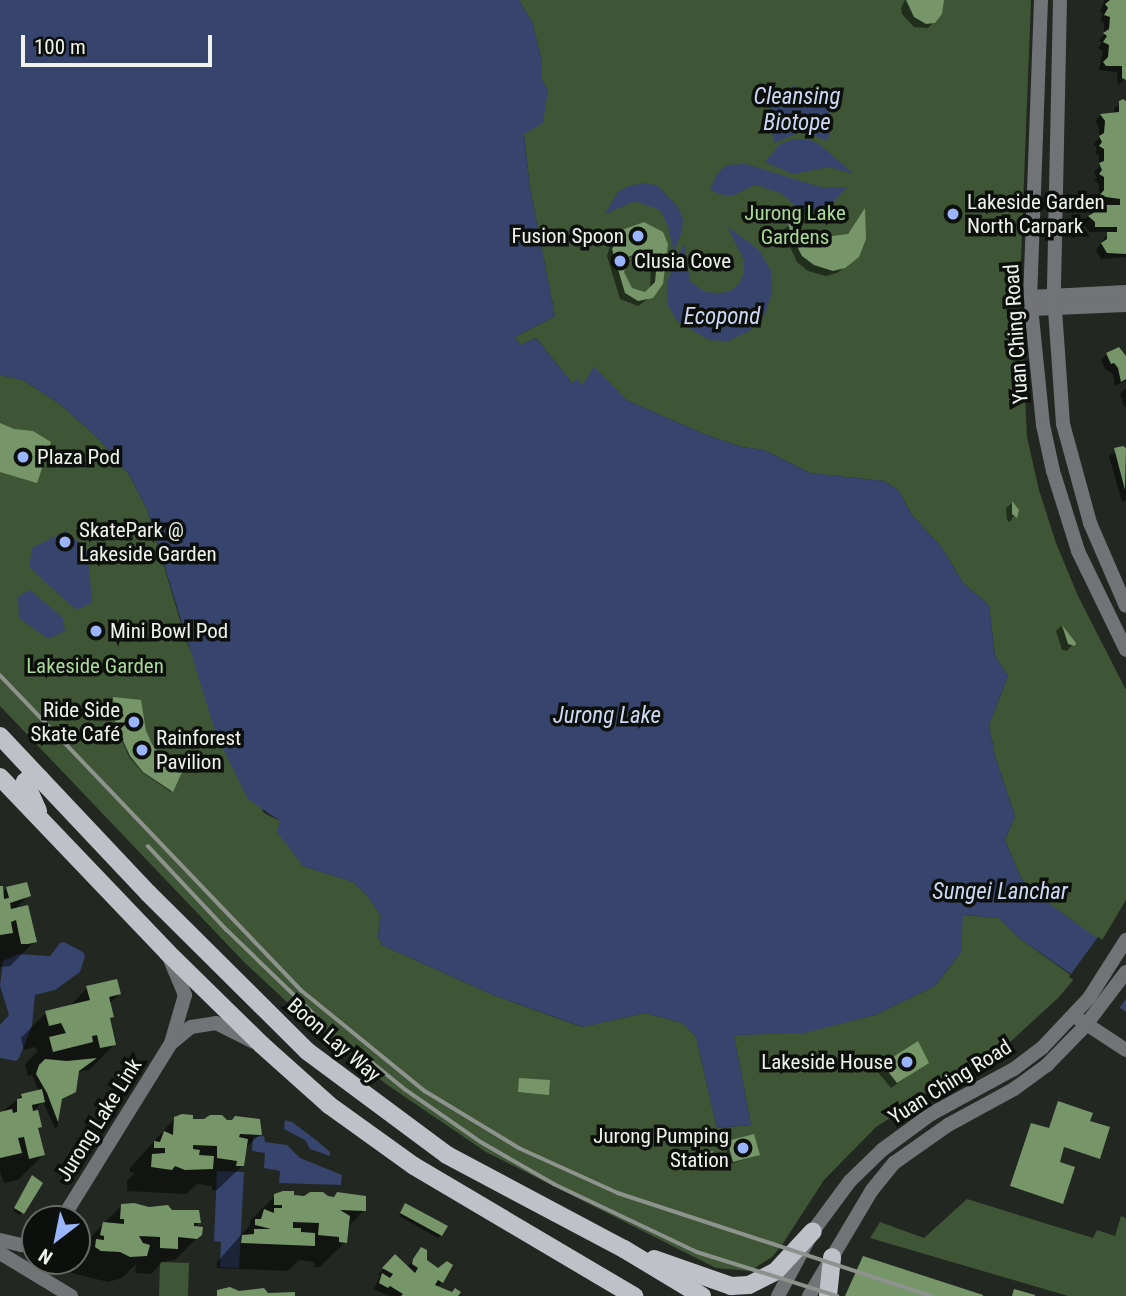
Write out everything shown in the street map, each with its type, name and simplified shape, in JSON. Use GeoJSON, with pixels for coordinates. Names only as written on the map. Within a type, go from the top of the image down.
{"type":"FeatureCollection","features":[{"type":"Feature","properties":{"kind":"main road","name":"Boon Lay Way"},"geometry":{"type":"LineString","coordinates":[[0,736],[148,893],[307,1051],[447,1155],[624,1249],[702,1296]]}},
{"type":"Feature","properties":{"kind":"main road"},"geometry":{"type":"LineString","coordinates":[[0,777],[167,952],[262,1045],[329,1105],[414,1166],[632,1296]]}},
{"type":"Feature","properties":{"kind":"main road"},"geometry":{"type":"LineString","coordinates":[[40,778],[27,777],[25,782],[40,817]]}},
{"type":"Feature","properties":{"kind":"main road"},"geometry":{"type":"LineString","coordinates":[[624,1249],[722,1283],[749,1285],[776,1271],[813,1231]]}},
{"type":"Feature","properties":{"kind":"main road"},"geometry":{"type":"LineString","coordinates":[[828,1296],[832,1257]]}},
{"type":"Feature","properties":{"kind":"street","name":"Yuan Ching Road"},"geometry":{"type":"LineString","coordinates":[[1041,0],[1031,303],[1046,440],[1084,565],[1126,650]]}},
{"type":"Feature","properties":{"kind":"street","name":"Yuan Ching Road"},"geometry":{"type":"LineString","coordinates":[[1060,0],[1054,301],[1066,435],[1090,523],[1126,606]]}},
{"type":"Feature","properties":{"kind":"street"},"geometry":{"type":"LineString","coordinates":[[1031,303],[1126,292]]}},
{"type":"Feature","properties":{"kind":"street"},"geometry":{"type":"LineString","coordinates":[[1054,301],[1126,305]]}},
{"type":"Feature","properties":{"kind":"street"},"geometry":{"type":"LineString","coordinates":[[1046,440],[1066,435]]}},
{"type":"Feature","properties":{"kind":"street","name":"Yuan Ching Road"},"geometry":{"type":"LineString","coordinates":[[809,1296],[872,1190],[894,1163],[948,1125],[1014,1089],[1047,1065],[1079,1021],[1092,992],[1123,946]]}},
{"type":"Feature","properties":{"kind":"street","name":"Jurong Lake Link"},"geometry":{"type":"LineString","coordinates":[[71,1205],[171,1043],[185,995],[167,952]]}},
{"type":"Feature","properties":{"kind":"street","name":"Yuan Ching Road"},"geometry":{"type":"LineString","coordinates":[[778,1296],[813,1231],[850,1181],[882,1150],[931,1114],[1014,1069],[1105,1001],[1126,972]]}},
{"type":"Feature","properties":{"kind":"street"},"geometry":{"type":"LineString","coordinates":[[1079,1021],[1126,1050]]}},
{"type":"Feature","properties":{"kind":"street","name":"Jurong Lake Link"},"geometry":{"type":"LineString","coordinates":[[171,1043],[191,1027],[216,1023],[262,1045]]}},
{"type":"Feature","properties":{"kind":"street"},"geometry":{"type":"LineString","coordinates":[[0,1240],[21,1245]]}},
{"type":"Feature","properties":{"kind":"street"},"geometry":{"type":"LineString","coordinates":[[0,1253],[21,1261]]}},
{"type":"Feature","properties":{"kind":"street"},"geometry":{"type":"LineString","coordinates":[[45,1275],[71,1296]]}},
{"type":"Feature","properties":{"kind":"green space","name":"Jurong Lake Gardens"},"geometry":{"type":"Polygon","coordinates":[[[519,0],[1031,0],[1020,284],[1027,437],[1039,490],[1056,543],[1078,596],[1126,690],[1126,900],[1101,942],[1033,892],[1021,878],[1005,840],[1015,816],[995,756],[989,725],[1008,676],[995,656],[989,605],[963,583],[942,548],[912,515],[898,490],[884,481],[810,473],[764,450],[742,447],[704,434],[626,400],[594,367],[583,385],[573,384],[536,338],[520,345],[515,337],[555,316],[530,188],[524,134],[548,90],[542,79],[542,61],[532,22],[519,0]]]}},
{"type":"Feature","properties":{"kind":"green space","name":"Lakeside Garden"},"geometry":{"type":"Polygon","coordinates":[[[0,375],[23,380],[60,404],[99,439],[128,473],[147,509],[186,640],[264,813],[280,821],[303,866],[353,882],[367,895],[381,916],[378,936],[382,945],[493,995],[582,1027],[645,1013],[683,1023],[696,1037],[717,1128],[751,1125],[734,1035],[804,1032],[875,1015],[935,986],[961,952],[962,915],[999,918],[1019,938],[1075,978],[1058,998],[1009,1043],[876,1127],[824,1180],[772,1257],[750,1271],[716,1268],[486,1152],[386,1084],[288,1003],[244,962],[0,706],[0,375]]]}},
{"type":"Feature","properties":{"kind":"green space"},"geometry":{"type":"Polygon","coordinates":[[[967,1199],[1093,1238],[1097,1230],[1115,1236],[1121,1216],[1126,1218],[1126,1296],[1068,1296],[870,1238],[880,1222],[924,1238],[967,1199]]]}},
{"type":"Feature","properties":{"kind":"green space"},"geometry":{"type":"Polygon","coordinates":[[[160,1262],[189,1263],[188,1296],[159,1296],[160,1262]]]}},
{"type":"Feature","properties":{"kind":"water","name":"Jurong Lake"},"geometry":{"type":"Polygon","coordinates":[[[0,0],[519,0],[532,22],[542,61],[542,79],[548,90],[543,123],[524,134],[530,188],[555,316],[515,337],[520,345],[536,338],[573,384],[576,378],[583,385],[594,366],[626,400],[704,434],[742,447],[764,450],[810,473],[884,481],[898,490],[912,515],[942,548],[963,583],[989,605],[995,656],[1008,676],[989,725],[995,756],[1015,816],[1005,840],[1021,878],[1033,892],[1126,959],[1126,1012],[1019,938],[999,918],[963,915],[961,952],[935,986],[875,1015],[804,1033],[734,1035],[751,1125],[717,1128],[696,1037],[683,1023],[645,1013],[583,1027],[493,995],[382,945],[378,936],[381,916],[367,895],[353,882],[303,866],[277,832],[280,821],[248,799],[216,734],[147,509],[128,473],[99,439],[60,404],[23,380],[0,375],[0,0]]]}},
{"type":"Feature","properties":{"kind":"water","name":"Cleansing Biotope"},"geometry":{"type":"Polygon","coordinates":[[[793,86],[815,91],[828,102],[832,127],[827,141],[798,133],[774,143],[769,111],[781,92],[793,86]]]}},
{"type":"Feature","properties":{"kind":"water"},"geometry":{"type":"Polygon","coordinates":[[[794,139],[808,139],[819,144],[854,174],[829,167],[793,174],[765,162],[780,144],[794,139]]]}},
{"type":"Feature","properties":{"kind":"water"},"geometry":{"type":"Polygon","coordinates":[[[746,164],[820,187],[848,187],[830,205],[815,209],[796,206],[781,193],[760,186],[752,186],[734,195],[723,195],[710,190],[717,174],[726,165],[746,164]]]}},
{"type":"Feature","properties":{"kind":"water"},"geometry":{"type":"Polygon","coordinates":[[[645,183],[658,186],[678,207],[683,219],[682,231],[674,252],[668,226],[660,210],[635,201],[605,214],[618,192],[629,186],[645,183]]]}},
{"type":"Feature","properties":{"kind":"water","name":"Ecopond"},"geometry":{"type":"Polygon","coordinates":[[[727,226],[759,250],[771,271],[772,293],[765,314],[749,331],[728,341],[709,340],[677,321],[668,305],[667,282],[684,243],[690,281],[705,292],[718,293],[729,292],[739,284],[744,272],[744,260],[727,226]]]}},
{"type":"Feature","properties":{"kind":"water"},"geometry":{"type":"Polygon","coordinates":[[[66,531],[87,550],[92,599],[91,603],[79,609],[74,608],[29,567],[32,548],[66,531]]]}},
{"type":"Feature","properties":{"kind":"water"},"geometry":{"type":"Polygon","coordinates":[[[30,590],[63,618],[65,631],[48,639],[19,618],[18,597],[30,590]]]}},
{"type":"Feature","properties":{"kind":"water"},"geometry":{"type":"Polygon","coordinates":[[[64,942],[83,952],[85,956],[80,972],[55,990],[35,995],[32,1026],[19,1058],[16,1061],[0,1058],[0,1025],[9,1015],[0,986],[3,961],[18,954],[50,956],[60,943],[64,942]]]}},
{"type":"Feature","properties":{"kind":"water"},"geometry":{"type":"Polygon","coordinates":[[[285,1120],[292,1122],[316,1140],[330,1152],[330,1156],[310,1149],[305,1140],[284,1129],[285,1120]]]}},
{"type":"Feature","properties":{"kind":"water"},"geometry":{"type":"Polygon","coordinates":[[[264,1136],[265,1142],[287,1145],[300,1158],[342,1175],[341,1185],[279,1183],[280,1171],[264,1168],[265,1153],[252,1151],[253,1137],[264,1136]]]}},
{"type":"Feature","properties":{"kind":"water"},"geometry":{"type":"Polygon","coordinates":[[[217,1171],[244,1172],[239,1268],[220,1267],[221,1242],[214,1241],[217,1171]]]}},
{"type":"Feature","properties":{"kind":"pier"},"geometry":{"type":"Polygon","coordinates":[[[1098,937],[1126,955],[1126,999],[1118,1010],[1069,977],[1098,937]]]}},
{"type":"Feature","properties":{"kind":"building"},"geometry":{"type":"Polygon","coordinates":[[[906,0],[944,0],[942,14],[935,23],[926,24],[914,17],[906,0]]]}},
{"type":"Feature","properties":{"kind":"building"},"geometry":{"type":"Polygon","coordinates":[[[1110,0],[1126,0],[1126,80],[1122,78],[1122,66],[1106,66],[1103,62],[1108,57],[1109,45],[1103,42],[1107,36],[1103,33],[1109,29],[1110,17],[1104,15],[1108,8],[1105,4],[1110,0]]]}},
{"type":"Feature","properties":{"kind":"building"},"geometry":{"type":"Polygon","coordinates":[[[1119,101],[1126,101],[1126,254],[1107,253],[1101,243],[1107,239],[1107,232],[1117,232],[1117,227],[1095,227],[1095,222],[1088,216],[1095,212],[1095,205],[1120,205],[1120,199],[1099,196],[1104,190],[1104,177],[1099,174],[1102,170],[1099,163],[1104,161],[1104,149],[1099,146],[1102,142],[1099,136],[1104,133],[1105,121],[1100,114],[1119,112],[1119,101]]]}},
{"type":"Feature","properties":{"kind":"building"},"geometry":{"type":"Polygon","coordinates":[[[865,208],[866,239],[859,257],[845,268],[833,271],[814,265],[802,256],[788,223],[795,221],[805,232],[818,238],[848,234],[865,208]]]}},
{"type":"Feature","properties":{"kind":"building","name":"Clusia Cove"},"geometry":{"type":"Polygon","coordinates":[[[644,222],[663,232],[668,244],[663,284],[653,298],[638,301],[625,293],[612,249],[622,230],[644,222]],[[643,251],[628,257],[624,272],[632,288],[645,292],[655,282],[657,260],[643,251]]]}},
{"type":"Feature","properties":{"kind":"building"},"geometry":{"type":"Polygon","coordinates":[[[1119,347],[1126,356],[1126,379],[1121,382],[1118,368],[1114,363],[1111,364],[1106,353],[1119,347]]]}},
{"type":"Feature","properties":{"kind":"building","name":"Plaza Pod"},"geometry":{"type":"Polygon","coordinates":[[[0,423],[14,429],[33,431],[51,442],[37,483],[0,472],[0,423]]]}},
{"type":"Feature","properties":{"kind":"building"},"geometry":{"type":"Polygon","coordinates":[[[1114,448],[1126,448],[1125,490],[1114,448]]]}},
{"type":"Feature","properties":{"kind":"building"},"geometry":{"type":"Polygon","coordinates":[[[1012,501],[1019,510],[1017,518],[1012,514],[1012,501]]]}},
{"type":"Feature","properties":{"kind":"building"},"geometry":{"type":"Polygon","coordinates":[[[1062,625],[1076,643],[1075,646],[1068,644],[1062,625]]]}},
{"type":"Feature","properties":{"kind":"building","name":"Rainforest Pavilion"},"geometry":{"type":"Polygon","coordinates":[[[113,697],[141,700],[146,731],[152,744],[161,757],[183,770],[173,792],[143,772],[130,756],[115,723],[113,697]]]}},
{"type":"Feature","properties":{"kind":"building"},"geometry":{"type":"Polygon","coordinates":[[[27,882],[31,896],[10,903],[11,909],[28,905],[37,942],[21,944],[16,920],[11,922],[13,933],[0,935],[0,886],[3,886],[4,899],[9,898],[6,887],[27,882]]]}},
{"type":"Feature","properties":{"kind":"building"},"geometry":{"type":"Polygon","coordinates":[[[117,979],[121,994],[109,997],[116,1045],[100,1048],[97,1035],[92,1036],[93,1042],[53,1052],[49,1037],[66,1033],[61,1023],[49,1026],[45,1011],[90,1000],[86,986],[117,979]]]}},
{"type":"Feature","properties":{"kind":"building","name":"Lakeside House"},"geometry":{"type":"Polygon","coordinates":[[[918,1041],[929,1063],[897,1083],[882,1064],[918,1041]]]}},
{"type":"Feature","properties":{"kind":"building"},"geometry":{"type":"Polygon","coordinates":[[[97,1058],[79,1071],[76,1092],[62,1099],[58,1122],[36,1074],[39,1065],[45,1059],[67,1061],[97,1058]]]}},
{"type":"Feature","properties":{"kind":"building"},"geometry":{"type":"Polygon","coordinates":[[[519,1078],[550,1080],[549,1095],[518,1092],[519,1078]]]}},
{"type":"Feature","properties":{"kind":"building"},"geometry":{"type":"Polygon","coordinates":[[[42,1089],[45,1102],[32,1105],[33,1111],[38,1110],[42,1127],[38,1128],[45,1155],[29,1159],[24,1137],[18,1138],[22,1153],[0,1158],[0,1112],[12,1109],[13,1113],[17,1112],[17,1099],[22,1098],[21,1094],[42,1089]]]}},
{"type":"Feature","properties":{"kind":"building"},"geometry":{"type":"Polygon","coordinates":[[[1058,1101],[1093,1113],[1090,1121],[1110,1127],[1100,1159],[1064,1147],[1060,1162],[1075,1167],[1063,1204],[1010,1186],[1031,1123],[1049,1128],[1058,1101]]]}},
{"type":"Feature","properties":{"kind":"building"},"geometry":{"type":"Polygon","coordinates":[[[182,1114],[193,1115],[193,1119],[222,1115],[227,1120],[232,1120],[235,1116],[260,1119],[262,1135],[240,1134],[239,1137],[248,1139],[244,1166],[236,1166],[237,1161],[217,1158],[217,1146],[193,1145],[193,1149],[200,1150],[199,1155],[214,1156],[213,1169],[185,1170],[175,1166],[172,1170],[151,1167],[152,1154],[165,1153],[165,1148],[154,1148],[154,1141],[160,1142],[164,1131],[173,1135],[174,1117],[182,1114]]]}},
{"type":"Feature","properties":{"kind":"building","name":"Jurong Pumping Station"},"geometry":{"type":"Polygon","coordinates":[[[754,1134],[760,1155],[733,1162],[727,1141],[754,1134]]]}},
{"type":"Feature","properties":{"kind":"building","name":"Jurong Pumping Station"},"geometry":{"type":"Polygon","coordinates":[[[713,1151],[716,1164],[700,1167],[697,1154],[713,1151]]]}},
{"type":"Feature","properties":{"kind":"building"},"geometry":{"type":"Polygon","coordinates":[[[32,1175],[43,1183],[30,1205],[21,1205],[21,1212],[14,1208],[32,1175]]]}},
{"type":"Feature","properties":{"kind":"building"},"geometry":{"type":"Polygon","coordinates":[[[294,1191],[294,1195],[304,1196],[310,1192],[323,1192],[334,1197],[337,1192],[366,1196],[366,1211],[340,1210],[350,1216],[347,1243],[339,1242],[339,1237],[318,1235],[319,1223],[293,1222],[293,1228],[301,1228],[301,1232],[315,1233],[315,1246],[241,1243],[242,1235],[254,1234],[254,1229],[271,1229],[255,1225],[255,1219],[261,1219],[264,1209],[274,1213],[274,1208],[282,1208],[282,1205],[274,1205],[274,1194],[294,1191]]]}},
{"type":"Feature","properties":{"kind":"building"},"geometry":{"type":"Polygon","coordinates":[[[134,1203],[149,1207],[168,1205],[172,1210],[199,1210],[201,1223],[194,1223],[194,1226],[203,1227],[202,1235],[197,1239],[178,1237],[178,1249],[160,1248],[160,1237],[139,1236],[143,1243],[150,1245],[147,1256],[130,1257],[120,1252],[101,1251],[95,1247],[96,1239],[104,1240],[104,1236],[100,1235],[103,1222],[124,1224],[124,1219],[120,1219],[121,1204],[134,1203]]]}},
{"type":"Feature","properties":{"kind":"building"},"geometry":{"type":"Polygon","coordinates":[[[405,1203],[448,1226],[442,1236],[400,1213],[405,1203]]]}},
{"type":"Feature","properties":{"kind":"building"},"geometry":{"type":"Polygon","coordinates":[[[421,1247],[427,1250],[427,1260],[438,1268],[447,1261],[453,1265],[443,1283],[438,1280],[435,1285],[452,1292],[455,1288],[461,1292],[458,1296],[401,1296],[403,1294],[390,1286],[388,1288],[379,1283],[382,1273],[390,1278],[393,1274],[382,1268],[395,1254],[415,1273],[418,1268],[412,1264],[413,1259],[421,1247]]]}},
{"type":"Feature","properties":{"kind":"building"},"geometry":{"type":"Polygon","coordinates":[[[863,1256],[983,1295],[983,1296],[845,1296],[863,1256]]]}},
{"type":"Feature","properties":{"kind":"building"},"geometry":{"type":"Polygon","coordinates":[[[230,1287],[239,1291],[264,1288],[268,1293],[295,1292],[295,1296],[217,1296],[217,1290],[230,1287]]]}},
{"type":"Feature","properties":{"kind":"building"},"geometry":{"type":"Polygon","coordinates":[[[1014,1289],[1035,1295],[1035,1296],[1012,1296],[1014,1289]]]}},
{"type":"Feature","properties":{"kind":"railway"},"geometry":{"type":"LineString","coordinates":[[0,675],[301,990],[425,1091],[519,1148],[618,1193],[931,1296]]}},
{"type":"Feature","properties":{"kind":"railway"},"geometry":{"type":"LineString","coordinates":[[148,846],[227,930],[317,1017]]}},
{"type":"Feature","properties":{"kind":"railway"},"geometry":{"type":"LineString","coordinates":[[363,1055],[406,1090],[481,1142],[554,1184],[697,1252],[837,1296]]}},
{"type":"Feature","properties":{"kind":"place","name":"Lakeside Garden North Carpark"},"geometry":{"type":"Point","coordinates":[953,214]}},
{"type":"Feature","properties":{"kind":"place","name":"Fusion Spoon"},"geometry":{"type":"Point","coordinates":[638,236]}},
{"type":"Feature","properties":{"kind":"place","name":"Clusia Cove"},"geometry":{"type":"Point","coordinates":[620,261]}},
{"type":"Feature","properties":{"kind":"place","name":"Plaza Pod"},"geometry":{"type":"Point","coordinates":[23,457]}},
{"type":"Feature","properties":{"kind":"place","name":"SkatePark @ Lakeside Garden"},"geometry":{"type":"Point","coordinates":[65,542]}},
{"type":"Feature","properties":{"kind":"place","name":"Mini Bowl Pod"},"geometry":{"type":"Point","coordinates":[96,631]}},
{"type":"Feature","properties":{"kind":"place","name":"Ride Side Skate Café"},"geometry":{"type":"Point","coordinates":[134,722]}},
{"type":"Feature","properties":{"kind":"place","name":"Rainforest Pavilion"},"geometry":{"type":"Point","coordinates":[142,750]}},
{"type":"Feature","properties":{"kind":"place","name":"Lakeside House"},"geometry":{"type":"Point","coordinates":[907,1062]}},
{"type":"Feature","properties":{"kind":"place","name":"Jurong Pumping Station"},"geometry":{"type":"Point","coordinates":[743,1148]}},
{"type":"Feature","properties":{"kind":"water label","name":"Sungei Lanchar"},"geometry":{"type":"Point","coordinates":[1000,892]}}]}
